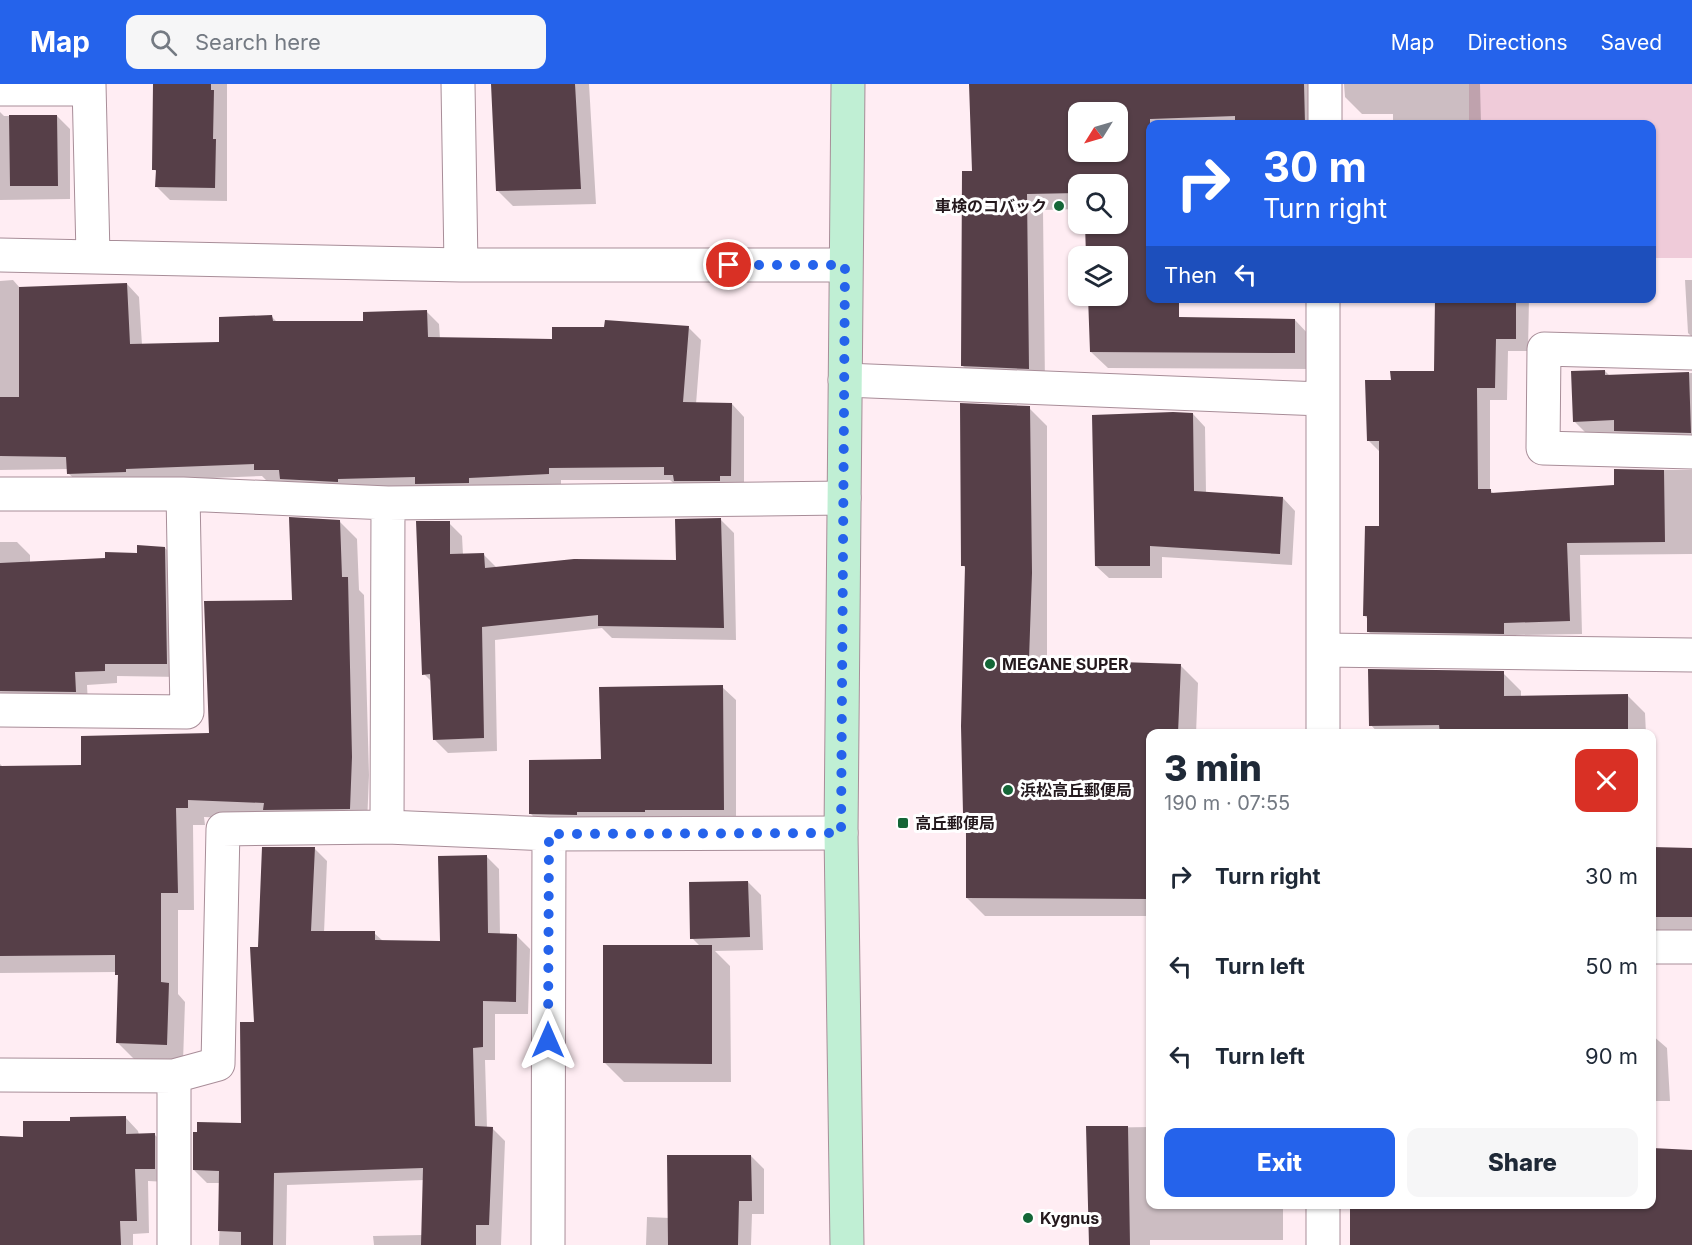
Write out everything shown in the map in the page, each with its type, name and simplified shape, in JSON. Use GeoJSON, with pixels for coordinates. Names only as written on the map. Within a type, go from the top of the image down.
{"type":"FeatureCollection","features":[{"type":"Feature","properties":{"kind":"street"},"geometry":{"type":"LineString","coordinates":[[458,84],[461,264]]}},
{"type":"Feature","properties":{"kind":"street"},"geometry":{"type":"LineString","coordinates":[[847,1245],[841,833],[848,84]]}},
{"type":"Feature","properties":{"kind":"street"},"geometry":{"type":"LineString","coordinates":[[1325,84],[1325,120]]}},
{"type":"Feature","properties":{"kind":"street"},"geometry":{"type":"LineString","coordinates":[[0,89],[89,87],[93,255]]}},
{"type":"Feature","properties":{"kind":"street"},"geometry":{"type":"LineString","coordinates":[[0,255],[93,255],[461,264],[845,265]]}},
{"type":"Feature","properties":{"kind":"street"},"geometry":{"type":"LineString","coordinates":[[1323,303],[1323,729]]}},
{"type":"Feature","properties":{"kind":"street"},"geometry":{"type":"LineString","coordinates":[[1692,353],[1544,349],[1543,448],[1692,452]]}},
{"type":"Feature","properties":{"kind":"street"},"geometry":{"type":"LineString","coordinates":[[845,380],[1322,399]]}},
{"type":"Feature","properties":{"kind":"street"},"geometry":{"type":"LineString","coordinates":[[0,495],[183,494],[388,502],[844,498]]}},
{"type":"Feature","properties":{"kind":"street"},"geometry":{"type":"LineString","coordinates":[[0,710],[187,712],[183,494]]}},
{"type":"Feature","properties":{"kind":"street"},"geometry":{"type":"LineString","coordinates":[[387,827],[388,502]]}},
{"type":"Feature","properties":{"kind":"street"},"geometry":{"type":"LineString","coordinates":[[1324,651],[1692,655]]}},
{"type":"Feature","properties":{"kind":"street"},"geometry":{"type":"LineString","coordinates":[[0,1076],[174,1076],[218,1064],[223,828],[387,827],[549,834],[841,833]]}},
{"type":"Feature","properties":{"kind":"street"},"geometry":{"type":"LineString","coordinates":[[548,1245],[549,834]]}},
{"type":"Feature","properties":{"kind":"street"},"geometry":{"type":"LineString","coordinates":[[1656,947],[1692,947]]}},
{"type":"Feature","properties":{"kind":"street"},"geometry":{"type":"LineString","coordinates":[[174,1076],[174,1245]]}},
{"type":"Feature","properties":{"kind":"street"},"geometry":{"type":"LineString","coordinates":[[1323,1209],[1323,1245]]}},
{"type":"Feature","properties":{"kind":"shaded area"},"geometry":{"type":"Polygon","coordinates":[[[1469,84],[1692,84],[1692,258],[1656,258],[1656,120],[1469,120],[1469,84]]]}},
{"type":"Feature","properties":{"kind":"building"},"geometry":{"type":"Polygon","coordinates":[[[153,84],[211,84],[211,90],[214,90],[213,139],[216,139],[215,188],[155,187],[156,170],[152,170],[153,84]]]}},
{"type":"Feature","properties":{"kind":"building"},"geometry":{"type":"Polygon","coordinates":[[[491,84],[575,84],[581,189],[496,191],[491,84]]]}},
{"type":"Feature","properties":{"kind":"building"},"geometry":{"type":"Polygon","coordinates":[[[969,84],[1304,84],[1305,120],[1235,120],[1235,116],[1146,120],[1146,303],[1179,303],[1179,317],[1295,319],[1295,353],[1090,352],[1088,306],[1128,306],[1128,246],[1086,246],[1085,234],[1128,234],[1128,174],[1068,174],[1068,193],[1027,194],[1029,369],[961,366],[962,171],[972,171],[969,84]]]}},
{"type":"Feature","properties":{"kind":"building"},"geometry":{"type":"Polygon","coordinates":[[[9,115],[57,115],[58,186],[10,186],[9,115]]]}},
{"type":"Feature","properties":{"kind":"building"},"geometry":{"type":"Polygon","coordinates":[[[127,283],[130,344],[219,342],[219,317],[272,315],[273,321],[363,321],[363,312],[427,310],[428,337],[552,339],[552,327],[604,327],[605,320],[689,326],[683,402],[732,403],[731,476],[720,476],[720,481],[674,481],[673,475],[664,475],[664,467],[549,468],[549,474],[469,478],[469,483],[415,484],[415,477],[338,479],[338,482],[280,479],[279,470],[254,470],[254,464],[126,469],[126,472],[67,474],[66,457],[0,456],[0,397],[19,397],[19,287],[127,283]]]}},
{"type":"Feature","properties":{"kind":"building"},"geometry":{"type":"Polygon","coordinates":[[[1435,303],[1516,303],[1516,339],[1496,339],[1495,388],[1477,388],[1478,489],[1491,489],[1491,493],[1614,485],[1614,469],[1664,470],[1665,542],[1567,543],[1570,621],[1504,623],[1504,634],[1367,632],[1367,616],[1363,616],[1365,526],[1379,526],[1379,441],[1367,441],[1365,380],[1391,380],[1390,371],[1434,371],[1435,303]]]}},
{"type":"Feature","properties":{"kind":"building"},"geometry":{"type":"Polygon","coordinates":[[[1605,370],[1605,375],[1689,372],[1691,433],[1614,431],[1614,420],[1573,422],[1571,371],[1605,370]]]}},
{"type":"Feature","properties":{"kind":"building"},"geometry":{"type":"Polygon","coordinates":[[[960,403],[1030,406],[1032,573],[1029,659],[1181,664],[1178,729],[1146,729],[1146,899],[966,898],[966,813],[963,813],[961,726],[965,566],[961,566],[960,403]]]}},
{"type":"Feature","properties":{"kind":"building"},"geometry":{"type":"Polygon","coordinates":[[[1193,413],[1194,491],[1283,497],[1280,554],[1150,546],[1150,566],[1095,566],[1092,415],[1193,413]]]}},
{"type":"Feature","properties":{"kind":"building"},"geometry":{"type":"Polygon","coordinates":[[[289,517],[340,520],[342,577],[348,577],[352,757],[350,809],[263,810],[264,803],[188,800],[188,808],[176,808],[178,893],[161,893],[161,982],[169,983],[167,1045],[116,1043],[118,975],[115,975],[115,955],[0,956],[0,766],[81,765],[81,736],[209,733],[204,601],[292,600],[289,517]]]}},
{"type":"Feature","properties":{"kind":"building"},"geometry":{"type":"Polygon","coordinates":[[[721,518],[724,628],[598,626],[598,615],[482,627],[484,738],[433,740],[430,674],[422,675],[416,521],[450,521],[450,554],[484,553],[485,568],[574,559],[676,560],[675,519],[721,518]]]}},
{"type":"Feature","properties":{"kind":"building"},"geometry":{"type":"Polygon","coordinates":[[[137,545],[165,547],[167,664],[105,664],[105,671],[75,672],[76,692],[0,691],[0,563],[105,558],[105,552],[137,553],[137,545]]]}},
{"type":"Feature","properties":{"kind":"building"},"geometry":{"type":"Polygon","coordinates":[[[1368,669],[1504,671],[1504,696],[1628,694],[1628,729],[1439,729],[1439,725],[1369,726],[1368,669]]]}},
{"type":"Feature","properties":{"kind":"building"},"geometry":{"type":"Polygon","coordinates":[[[723,685],[724,810],[577,812],[577,815],[529,814],[529,760],[601,759],[599,687],[723,685]]]}},
{"type":"Feature","properties":{"kind":"building"},"geometry":{"type":"Polygon","coordinates":[[[262,847],[315,847],[311,931],[375,931],[375,940],[440,941],[438,856],[487,855],[488,933],[517,934],[516,1002],[483,1001],[483,1047],[473,1048],[475,1126],[493,1127],[489,1225],[476,1225],[476,1245],[421,1245],[423,1168],[274,1173],[273,1245],[241,1245],[241,1232],[218,1231],[219,1171],[193,1170],[193,1132],[197,1132],[197,1122],[241,1123],[240,1022],[254,1022],[250,947],[258,947],[262,847]]]}},
{"type":"Feature","properties":{"kind":"building"},"geometry":{"type":"Polygon","coordinates":[[[1656,847],[1692,848],[1692,917],[1656,917],[1656,847]]]}},
{"type":"Feature","properties":{"kind":"building"},"geometry":{"type":"Polygon","coordinates":[[[748,881],[750,937],[690,939],[689,882],[748,881]]]}},
{"type":"Feature","properties":{"kind":"building"},"geometry":{"type":"Polygon","coordinates":[[[603,945],[712,945],[712,1064],[603,1063],[603,945]]]}},
{"type":"Feature","properties":{"kind":"building"},"geometry":{"type":"Polygon","coordinates":[[[126,1116],[126,1134],[155,1133],[155,1169],[135,1169],[137,1221],[120,1221],[121,1245],[0,1245],[0,1136],[23,1137],[23,1121],[70,1121],[70,1117],[126,1116]]]}},
{"type":"Feature","properties":{"kind":"building"},"geometry":{"type":"Polygon","coordinates":[[[1086,1126],[1128,1126],[1130,1245],[1089,1245],[1086,1126]]]}},
{"type":"Feature","properties":{"kind":"building"},"geometry":{"type":"Polygon","coordinates":[[[1656,1148],[1692,1150],[1692,1245],[1350,1245],[1350,1209],[1656,1209],[1656,1148]]]}},
{"type":"Feature","properties":{"kind":"building"},"geometry":{"type":"Polygon","coordinates":[[[667,1155],[751,1155],[752,1201],[739,1201],[738,1245],[668,1245],[667,1155]]]}},
{"type":"Feature","properties":{"kind":"place","name":"車検のコバック"},"geometry":{"type":"Point","coordinates":[1059,206]}},
{"type":"Feature","properties":{"kind":"place","name":"MEGANE SUPER"},"geometry":{"type":"Point","coordinates":[990,664]}},
{"type":"Feature","properties":{"kind":"place","name":"浜松高丘郵便局"},"geometry":{"type":"Point","coordinates":[1008,790]}},
{"type":"Feature","properties":{"kind":"place","name":"高丘郵便局"},"geometry":{"type":"Point","coordinates":[903,823]}},
{"type":"Feature","properties":{"kind":"place","name":"Kygnus"},"geometry":{"type":"Point","coordinates":[1028,1218]}},
{"type":"Feature","properties":{"kind":"route"},"geometry":{"type":"LineString","coordinates":[[548,1040],[549,834],[841,833],[845,265],[729,265]]}}]}
